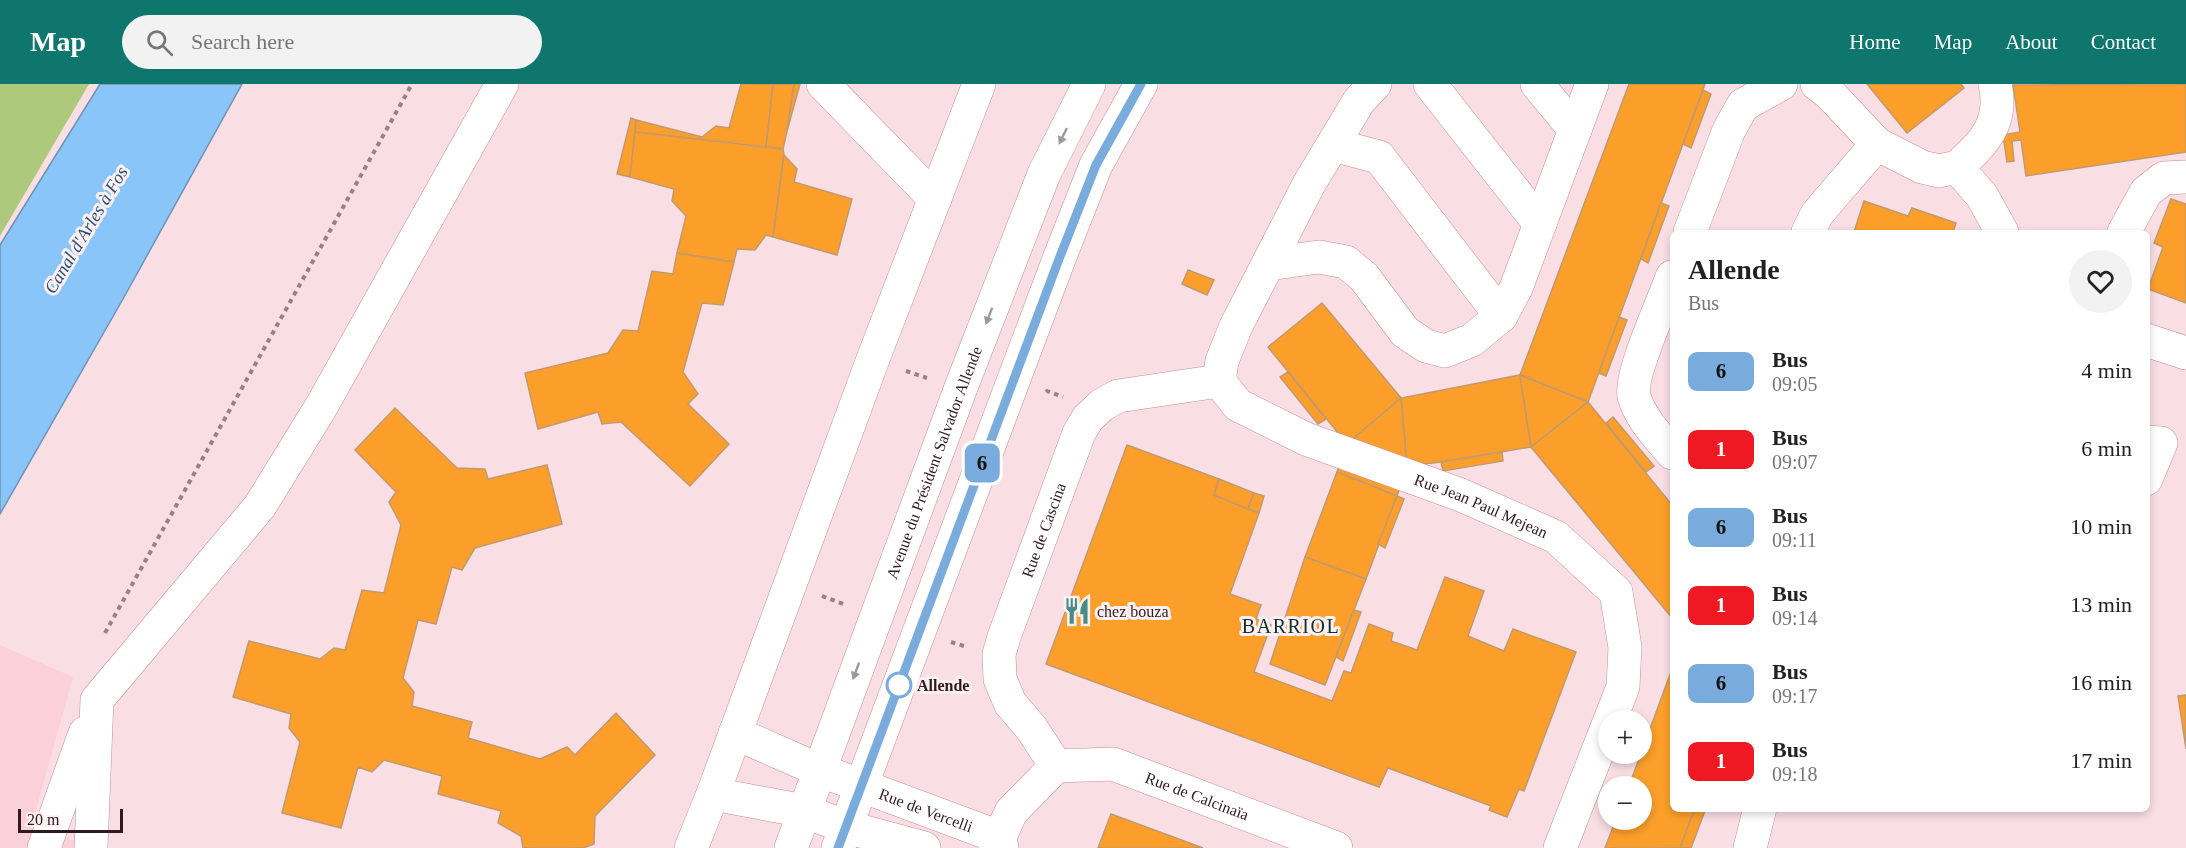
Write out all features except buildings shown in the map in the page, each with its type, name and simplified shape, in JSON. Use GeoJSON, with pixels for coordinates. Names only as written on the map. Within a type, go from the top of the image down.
{"type":"FeatureCollection","features":[{"type":"Feature","properties":{"kind":"street"},"geometry":{"type":"LineString","coordinates":[[44,848],[96,700],[260,506],[321,407],[502,84]]}},
{"type":"Feature","properties":{"kind":"street"},"geometry":{"type":"LineString","coordinates":[[823,84],[935,199]]}},
{"type":"Feature","properties":{"kind":"street","name":"Avenue du Président Salvador Allende"},"geometry":{"type":"LineString","coordinates":[[791,848],[960,390],[1044,174],[1089,84]]}},
{"type":"Feature","properties":{"kind":"street"},"geometry":{"type":"LineString","coordinates":[[842,837],[1096,165],[1141,84]]}},
{"type":"Feature","properties":{"kind":"street"},"geometry":{"type":"LineString","coordinates":[[1219,381],[1222,361],[1236,326],[1309,184],[1359,101],[1375,84]]}},
{"type":"Feature","properties":{"kind":"street"},"geometry":{"type":"LineString","coordinates":[[1430,84],[1540,224]]}},
{"type":"Feature","properties":{"kind":"street"},"geometry":{"type":"LineString","coordinates":[[1537,84],[1575,130]]}},
{"type":"Feature","properties":{"kind":"street"},"geometry":{"type":"LineString","coordinates":[[1268,264],[1319,257],[1346,262],[1364,277],[1405,332],[1426,346],[1445,351],[1472,340],[1501,316],[1516,288],[1592,84]]}},
{"type":"Feature","properties":{"kind":"street"},"geometry":{"type":"LineString","coordinates":[[1691,230],[1729,130],[1743,105],[1781,84]]}},
{"type":"Feature","properties":{"kind":"street"},"geometry":{"type":"LineString","coordinates":[[1816,84],[1830,93],[1877,144],[1922,167],[1939,171],[1957,167],[1977,150],[1993,127],[1999,99],[1995,84]]}},
{"type":"Feature","properties":{"kind":"street"},"geometry":{"type":"LineString","coordinates":[[691,848],[935,199],[968,90]]}},
{"type":"Feature","properties":{"kind":"street"},"geometry":{"type":"LineString","coordinates":[[1809,230],[1817,214],[1877,144]]}},
{"type":"Feature","properties":{"kind":"street"},"geometry":{"type":"LineString","coordinates":[[1333,145],[1379,157],[1501,316]]}},
{"type":"Feature","properties":{"kind":"street"},"geometry":{"type":"LineString","coordinates":[[1957,167],[1982,196],[2000,230]]}},
{"type":"Feature","properties":{"kind":"street"},"geometry":{"type":"LineString","coordinates":[[2125,230],[2146,192],[2164,178],[2186,177]]}},
{"type":"Feature","properties":{"kind":"street"},"geometry":{"type":"LineString","coordinates":[[1670,283],[1636,374],[1633,392],[1645,420],[1670,451]]}},
{"type":"Feature","properties":{"kind":"street"},"geometry":{"type":"LineString","coordinates":[[2150,341],[2186,353]]}},
{"type":"Feature","properties":{"kind":"street","name":"Rue Jean Paul Mejean"},"geometry":{"type":"LineString","coordinates":[[1219,381],[1238,405],[1306,439],[1461,495],[1556,537],[1616,592],[1625,647],[1623,687],[1614,710]]}},
{"type":"Feature","properties":{"kind":"street","name":"Rue de Cascina"},"geometry":{"type":"LineString","coordinates":[[1056,766],[1032,729],[1010,704],[1000,679],[999,654],[1078,433],[1095,411],[1118,396],[1219,381]]}},
{"type":"Feature","properties":{"kind":"street"},"geometry":{"type":"LineString","coordinates":[[2150,442],[2161,443],[2150,469]]}},
{"type":"Feature","properties":{"kind":"street"},"geometry":{"type":"LineString","coordinates":[[91,848],[96,700]]}},
{"type":"Feature","properties":{"kind":"street","name":"Rue de Vercelli"},"geometry":{"type":"LineString","coordinates":[[735,733],[999,844],[1011,812],[1056,766]]}},
{"type":"Feature","properties":{"kind":"street"},"geometry":{"type":"LineString","coordinates":[[1560,848],[1598,751]]}},
{"type":"Feature","properties":{"kind":"street","name":"Rue de Calcinaïa"},"geometry":{"type":"LineString","coordinates":[[1056,766],[1113,764],[1336,848]]}},
{"type":"Feature","properties":{"kind":"street"},"geometry":{"type":"LineString","coordinates":[[714,791],[729,797],[804,811],[842,837],[924,848]]}},
{"type":"Feature","properties":{"kind":"street"},"geometry":{"type":"LineString","coordinates":[[1750,848],[1759,812]]}},
{"type":"Feature","properties":{"kind":"path"},"geometry":{"type":"LineString","coordinates":[[100,643],[412,84]]}},
{"type":"Feature","properties":{"kind":"path"},"geometry":{"type":"LineString","coordinates":[[898,368],[929,378]]}},
{"type":"Feature","properties":{"kind":"path"},"geometry":{"type":"LineString","coordinates":[[1043,400],[1047,391],[1066,398]]}},
{"type":"Feature","properties":{"kind":"path"},"geometry":{"type":"LineString","coordinates":[[821,595],[851,607]]}},
{"type":"Feature","properties":{"kind":"shaded area"},"geometry":{"type":"Polygon","coordinates":[[[0,645],[73,677],[31,828],[79,842],[79,848],[0,848],[0,645]]]}},
{"type":"Feature","properties":{"kind":"green space"},"geometry":{"type":"Polygon","coordinates":[[[0,84],[89,84],[0,236],[0,84]]]}},
{"type":"Feature","properties":{"kind":"water","name":"Canal d'Arles à Fos"},"geometry":{"type":"Polygon","coordinates":[[[100,84],[242,84],[0,514],[0,245],[100,84]]]}},
{"type":"Feature","properties":{"kind":"bus line","name":"6"},"geometry":{"type":"LineString","coordinates":[[838,848],[1096,165],[1141,84]]}},
{"type":"Feature","properties":{"kind":"place","name":"chez bouza"},"geometry":{"type":"Point","coordinates":[1077,611]}},
{"type":"Feature","properties":{"kind":"place","name":"Allende"},"geometry":{"type":"Point","coordinates":[899,685]}},
{"type":"Feature","properties":{"kind":"district","name":"BARRIOL"},"geometry":{"type":"Point","coordinates":[1291,626]}}]}
